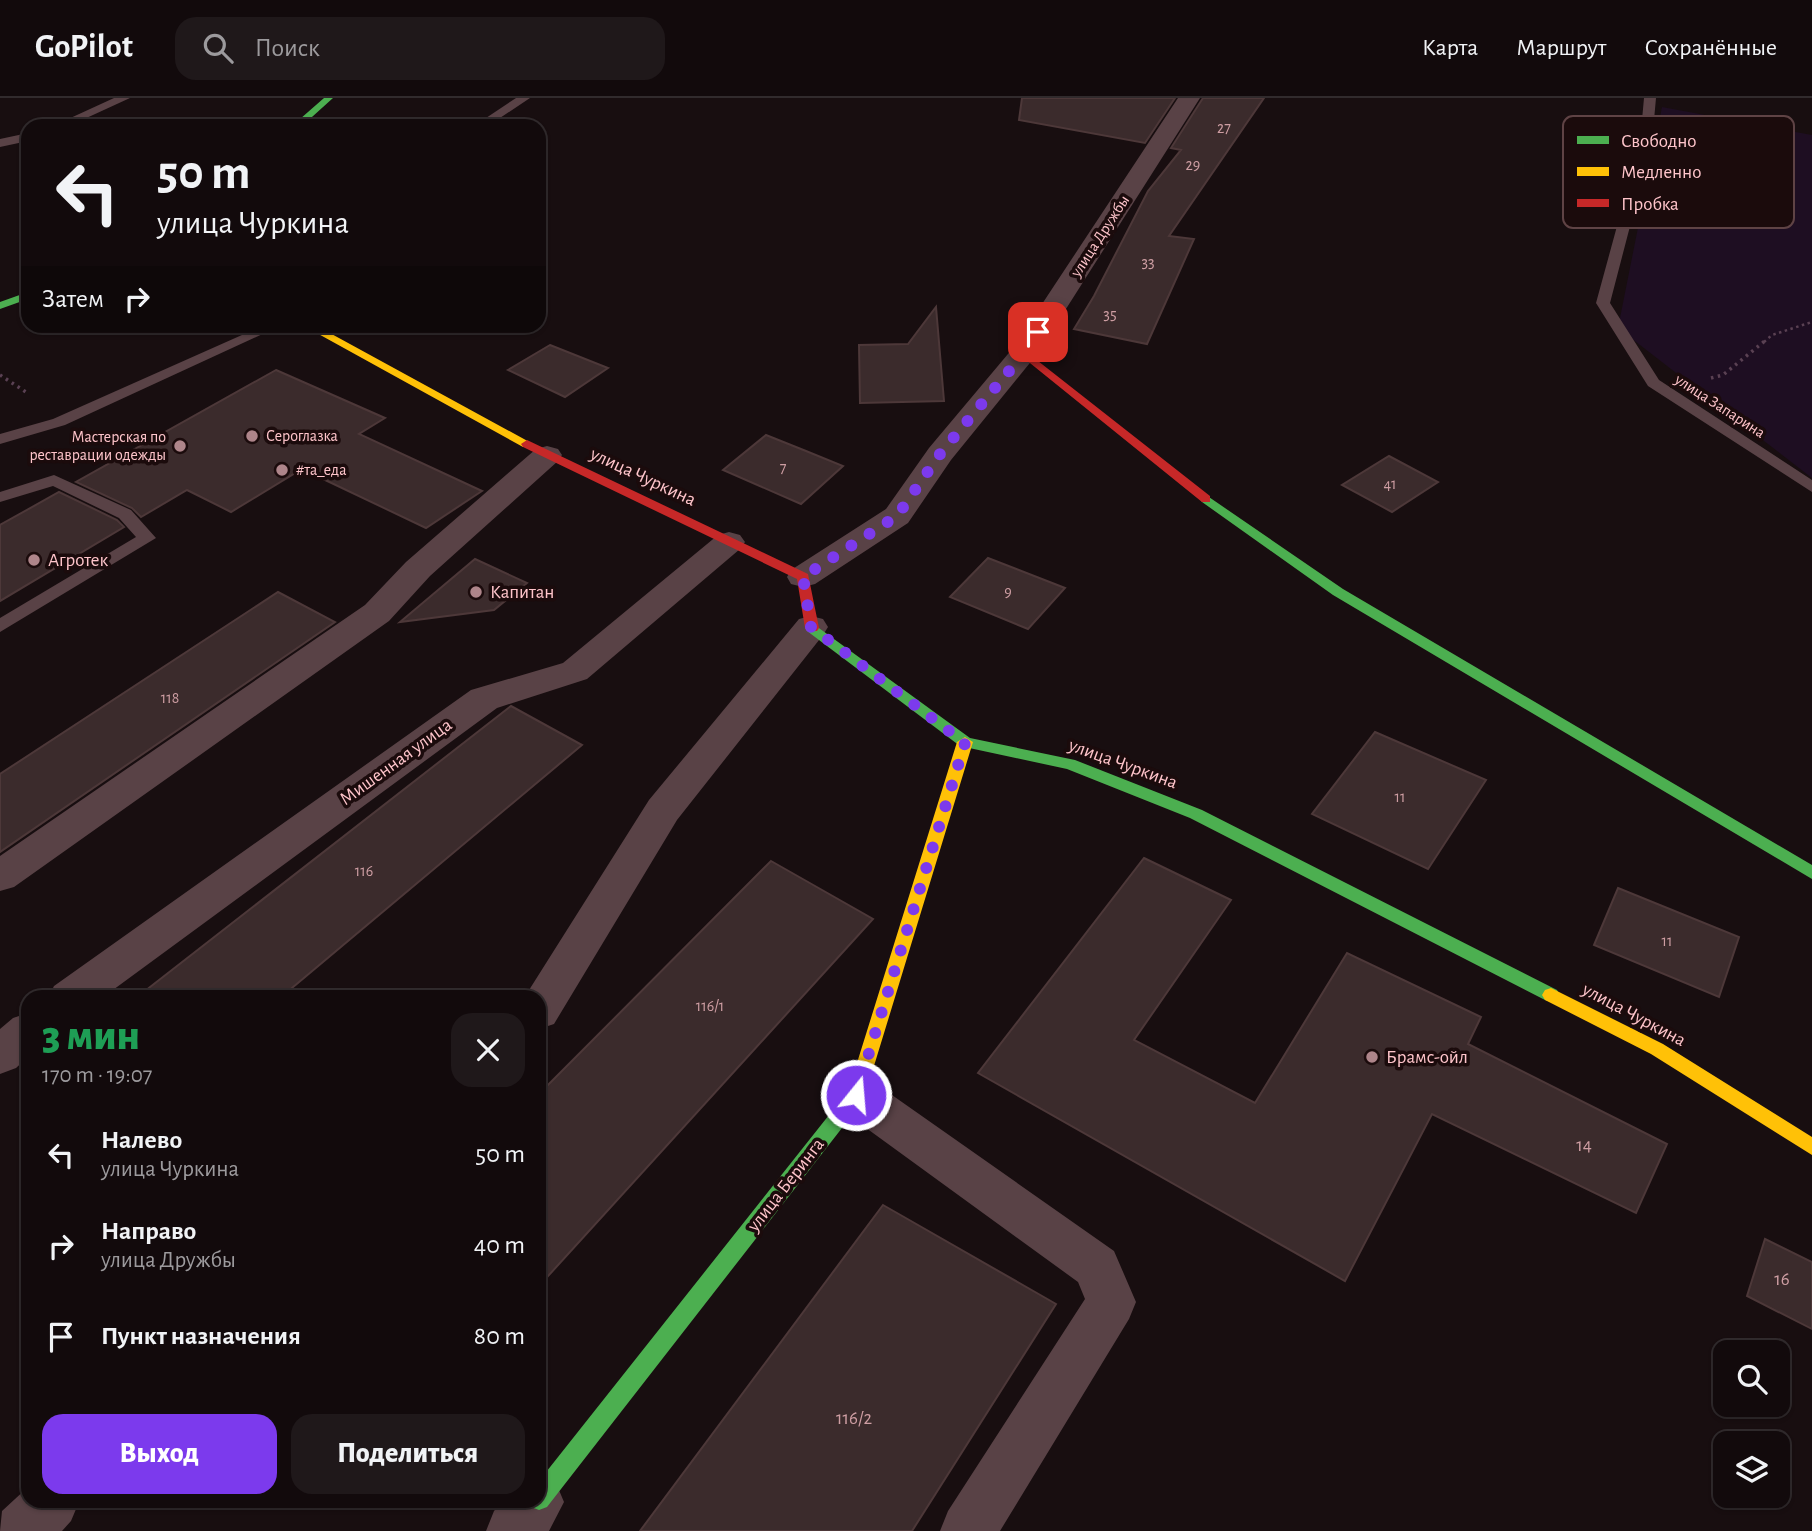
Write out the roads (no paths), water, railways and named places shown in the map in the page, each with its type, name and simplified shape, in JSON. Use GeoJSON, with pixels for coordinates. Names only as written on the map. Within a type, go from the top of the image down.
{"type":"FeatureCollection","features":[{"type":"Feature","properties":{"kind":"street"},"geometry":{"type":"LineString","coordinates":[[305,119],[329,98]]}},
{"type":"Feature","properties":{"kind":"street","name":"улица Дружбы"},"geometry":{"type":"LineString","coordinates":[[803,577],[897,516],[940,454],[1024,353],[1189,98]]}},
{"type":"Feature","properties":{"kind":"street"},"geometry":{"type":"LineString","coordinates":[[0,306],[21,298]]}},
{"type":"Feature","properties":{"kind":"street","name":"улица Чуркина"},"geometry":{"type":"LineString","coordinates":[[323,333],[547,455],[803,577]]}},
{"type":"Feature","properties":{"kind":"street"},"geometry":{"type":"LineString","coordinates":[[1024,353],[1198,493],[1338,592],[1812,873]]}},
{"type":"Feature","properties":{"kind":"street"},"geometry":{"type":"LineString","coordinates":[[0,876],[377,613],[418,569],[547,455]]}},
{"type":"Feature","properties":{"kind":"street","name":"Мишенная улица"},"geometry":{"type":"LineString","coordinates":[[80,990],[484,699],[575,671],[729,542]]}},
{"type":"Feature","properties":{"kind":"street"},"geometry":{"type":"LineString","coordinates":[[546,1001],[663,810],[811,627],[803,577]]}},
{"type":"Feature","properties":{"kind":"street","name":"улица Чуркина"},"geometry":{"type":"LineString","coordinates":[[811,627],[965,743],[1070,764],[1196,814],[1657,1049],[1812,1147]]}},
{"type":"Feature","properties":{"kind":"street","name":"улица Беринга"},"geometry":{"type":"LineString","coordinates":[[546,1490],[856,1095],[965,743]]}},
{"type":"Feature","properties":{"kind":"street"},"geometry":{"type":"LineString","coordinates":[[0,1055],[21,1037]]}},
{"type":"Feature","properties":{"kind":"street"},"geometry":{"type":"LineString","coordinates":[[856,1095],[1097,1267],[1111,1302],[968,1531]]}},
{"type":"Feature","properties":{"kind":"street"},"geometry":{"type":"LineString","coordinates":[[23,1531],[46,1508]]}},
{"type":"Feature","properties":{"kind":"street","name":"улица Беринга"},"geometry":{"type":"LineString","coordinates":[[514,1531],[532,1508]]}},
{"type":"Feature","properties":{"kind":"lane"},"geometry":{"type":"LineString","coordinates":[[75,119],[124,98]]}},
{"type":"Feature","properties":{"kind":"lane"},"geometry":{"type":"LineString","coordinates":[[491,119],[524,98]]}},
{"type":"Feature","properties":{"kind":"lane","name":"улица Запарина"},"geometry":{"type":"LineString","coordinates":[[1648,116],[1650,98]]}},
{"type":"Feature","properties":{"kind":"lane"},"geometry":{"type":"LineString","coordinates":[[0,143],[21,138]]}},
{"type":"Feature","properties":{"kind":"lane","name":"улица Запарина"},"geometry":{"type":"LineString","coordinates":[[1624,228],[1604,303],[1653,383],[1812,486]]}},
{"type":"Feature","properties":{"kind":"lane"},"geometry":{"type":"LineString","coordinates":[[0,439],[59,422],[256,333]]}},
{"type":"Feature","properties":{"kind":"lane"},"geometry":{"type":"LineString","coordinates":[[0,497],[54,480],[125,514],[147,538],[0,626]]}},
{"type":"Feature","properties":{"kind":"place","name":"Сероглазка"},"geometry":{"type":"Point","coordinates":[252,436]}},
{"type":"Feature","properties":{"kind":"place","name":"Мастерская по реставрации одежды"},"geometry":{"type":"Point","coordinates":[180,446]}},
{"type":"Feature","properties":{"kind":"place","name":"#та_еда"},"geometry":{"type":"Point","coordinates":[282,470]}},
{"type":"Feature","properties":{"kind":"place","name":"Агротек"},"geometry":{"type":"Point","coordinates":[34,560]}},
{"type":"Feature","properties":{"kind":"place","name":"Капитан"},"geometry":{"type":"Point","coordinates":[476,592]}},
{"type":"Feature","properties":{"kind":"place","name":"Брамс-ойл"},"geometry":{"type":"Point","coordinates":[1372,1057]}}]}
